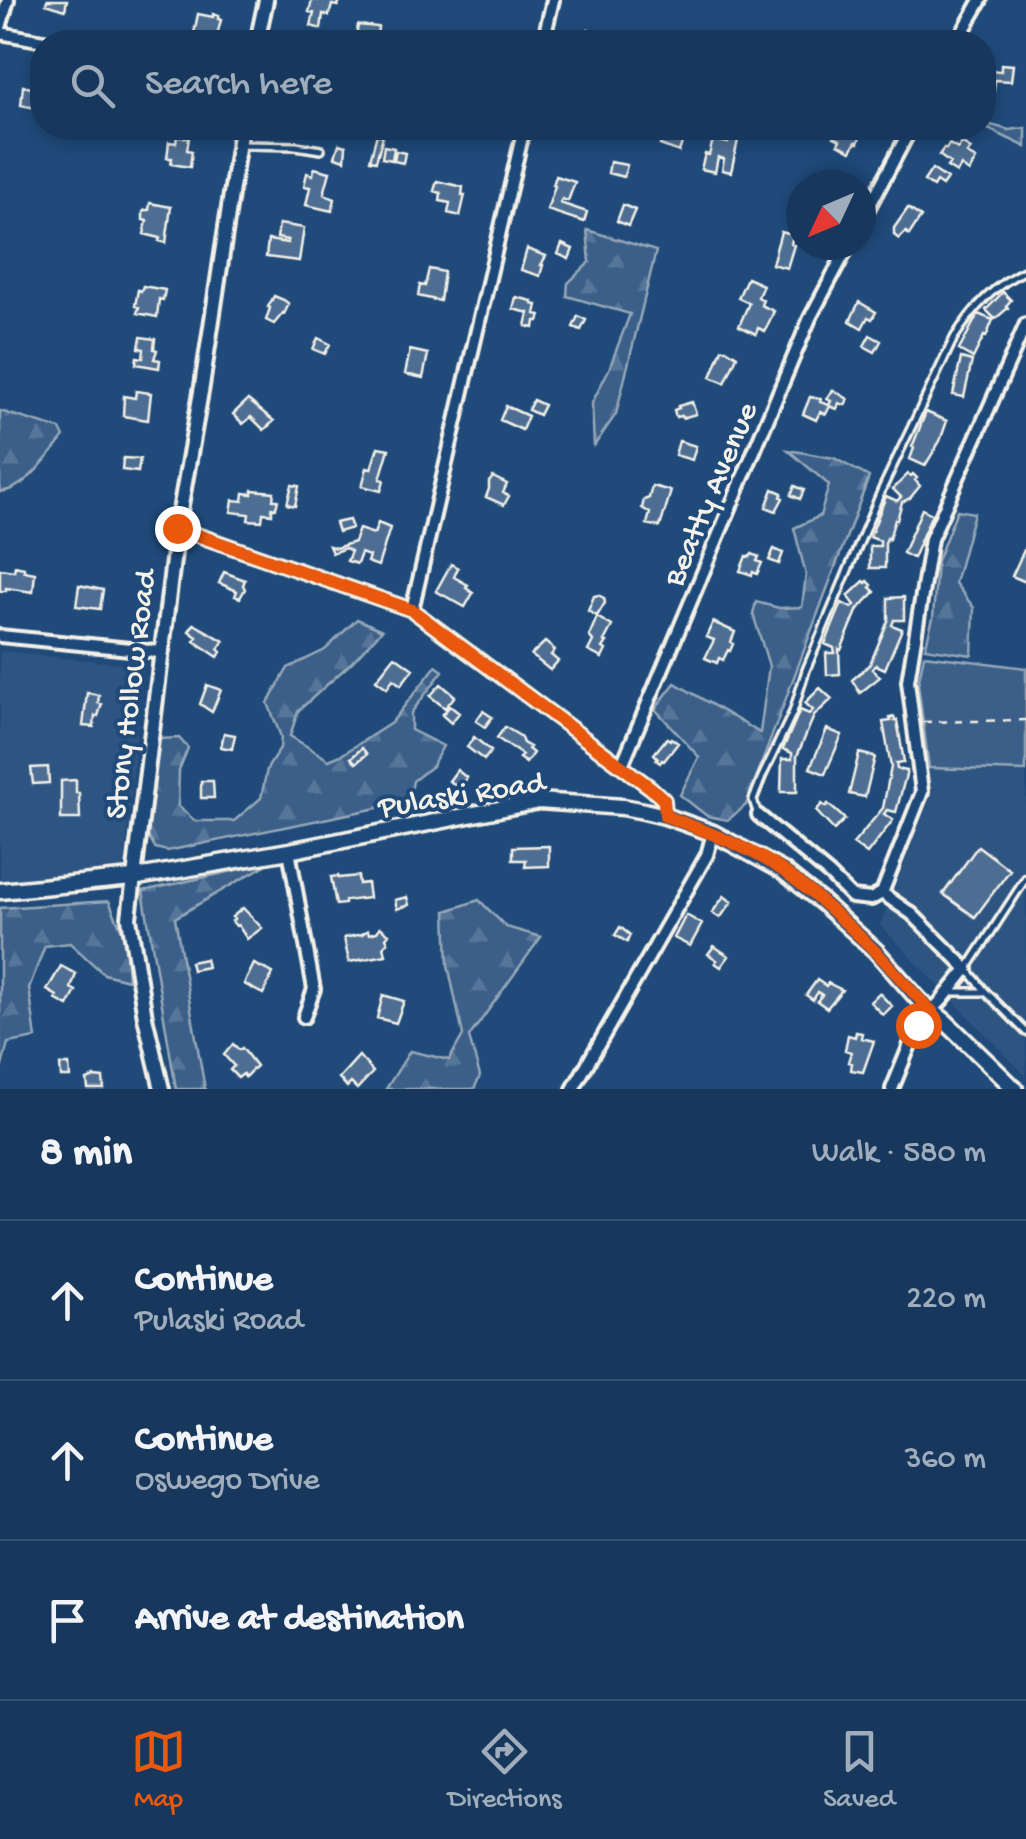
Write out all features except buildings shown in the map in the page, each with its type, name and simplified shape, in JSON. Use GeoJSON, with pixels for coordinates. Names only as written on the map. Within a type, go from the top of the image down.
{"type":"FeatureCollection","features":[{"type":"Feature","properties":{"kind":"main road","name":"Pulaski Road"},"geometry":{"type":"LineString","coordinates":[[0,890],[132,878],[539,801],[622,807],[665,816],[712,834],[783,871],[876,951],[932,1011],[1015,1089]]}},
{"type":"Feature","properties":{"kind":"street"},"geometry":{"type":"LineString","coordinates":[[8,0],[0,30],[30,38]]}},
{"type":"Feature","properties":{"kind":"street"},"geometry":{"type":"LineString","coordinates":[[259,30],[266,0]]}},
{"type":"Feature","properties":{"kind":"street"},"geometry":{"type":"LineString","coordinates":[[546,30],[553,0]]}},
{"type":"Feature","properties":{"kind":"street"},"geometry":{"type":"LineString","coordinates":[[964,30],[981,0]]}},
{"type":"Feature","properties":{"kind":"street","name":"Stony Hollow Road"},"geometry":{"type":"LineString","coordinates":[[162,1089],[145,1017],[129,918],[132,878],[177,528],[239,140]]}},
{"type":"Feature","properties":{"kind":"street"},"geometry":{"type":"LineString","coordinates":[[412,610],[521,140]]}},
{"type":"Feature","properties":{"kind":"street"},"geometry":{"type":"LineString","coordinates":[[876,194],[905,140]]}},
{"type":"Feature","properties":{"kind":"street","name":"Beatty Avenue"},"geometry":{"type":"LineString","coordinates":[[622,765],[810,318],[841,260]]}},
{"type":"Feature","properties":{"kind":"street"},"geometry":{"type":"LineString","coordinates":[[758,815],[852,898],[871,898],[882,893],[922,792],[908,681],[931,539],[1026,324]]}},
{"type":"Feature","properties":{"kind":"street"},"geometry":{"type":"LineString","coordinates":[[177,528],[412,610],[622,765],[664,800],[665,816]]}},
{"type":"Feature","properties":{"kind":"street"},"geometry":{"type":"LineString","coordinates":[[0,636],[160,652]]}},
{"type":"Feature","properties":{"kind":"street"},"geometry":{"type":"LineString","coordinates":[[573,1089],[707,855],[712,834]]}},
{"type":"Feature","properties":{"kind":"street"},"geometry":{"type":"LineString","coordinates":[[290,851],[314,989],[304,1017]]}},
{"type":"Feature","properties":{"kind":"street"},"geometry":{"type":"LineString","coordinates":[[882,893],[912,914],[966,969],[918,1025],[892,1089]]}},
{"type":"Feature","properties":{"kind":"lane"},"geometry":{"type":"LineString","coordinates":[[238,144],[321,150]]}},
{"type":"Feature","properties":{"kind":"lane"},"geometry":{"type":"LineString","coordinates":[[758,815],[754,800],[762,776],[793,712],[827,617],[954,338],[988,294],[1026,270]]}},
{"type":"Feature","properties":{"kind":"lane"},"geometry":{"type":"LineString","coordinates":[[1026,878],[966,969],[1026,1032]]}},
{"type":"Feature","properties":{"kind":"lane"},"geometry":{"type":"LineString","coordinates":[[948,992],[986,992]]}},
{"type":"Feature","properties":{"kind":"path"},"geometry":{"type":"LineString","coordinates":[[913,722],[1026,720]]}},
{"type":"Feature","properties":{"kind":"shaded area"},"geometry":{"type":"Polygon","coordinates":[[[0,651],[143,666],[124,869],[0,880],[0,651]]]}},
{"type":"Feature","properties":{"kind":"shaded area"},"geometry":{"type":"Polygon","coordinates":[[[929,768],[1026,771],[1026,1076],[880,925],[929,802],[929,768]]]}},
{"type":"Feature","properties":{"kind":"green space"},"geometry":{"type":"Polygon","coordinates":[[[996,126],[1026,128],[1026,147],[996,133],[996,126]]]}},
{"type":"Feature","properties":{"kind":"green space"},"geometry":{"type":"Polygon","coordinates":[[[587,230],[656,251],[616,414],[594,446],[592,403],[630,314],[567,296],[568,283],[590,262],[587,230]]]}},
{"type":"Feature","properties":{"kind":"green space"},"geometry":{"type":"Polygon","coordinates":[[[0,411],[60,429],[64,437],[27,479],[0,492],[0,411]]]}},
{"type":"Feature","properties":{"kind":"green space"},"geometry":{"type":"Polygon","coordinates":[[[788,450],[834,458],[869,477],[746,805],[728,820],[707,816],[680,795],[699,757],[655,709],[675,683],[760,733],[769,666],[753,614],[756,602],[779,608],[802,607],[806,575],[794,528],[820,516],[829,485],[788,450]]]}},
{"type":"Feature","properties":{"kind":"green space"},"geometry":{"type":"Polygon","coordinates":[[[957,510],[974,513],[955,583],[974,608],[972,655],[925,648],[933,618],[937,561],[957,510]]]}},
{"type":"Feature","properties":{"kind":"green space"},"geometry":{"type":"Polygon","coordinates":[[[357,619],[382,630],[298,711],[290,736],[329,760],[343,754],[391,723],[436,666],[443,671],[411,713],[411,730],[443,746],[432,766],[413,781],[410,796],[397,804],[167,851],[155,848],[147,835],[158,739],[179,738],[188,748],[179,770],[178,806],[195,821],[234,821],[261,798],[267,769],[280,748],[281,737],[268,703],[288,668],[325,650],[357,619]]]}},
{"type":"Feature","properties":{"kind":"green space"},"geometry":{"type":"Polygon","coordinates":[[[924,655],[1026,668],[1026,771],[929,768],[918,684],[924,655]]]}},
{"type":"Feature","properties":{"kind":"green space"},"geometry":{"type":"Polygon","coordinates":[[[269,863],[175,918],[205,1089],[176,1089],[143,891],[269,863]]]}},
{"type":"Feature","properties":{"kind":"green space"},"geometry":{"type":"Polygon","coordinates":[[[479,900],[506,927],[541,937],[469,1037],[480,1076],[474,1089],[386,1089],[410,1051],[449,1060],[463,1035],[448,965],[446,911],[479,900]]]}},
{"type":"Feature","properties":{"kind":"green space"},"geometry":{"type":"Polygon","coordinates":[[[109,901],[125,938],[128,980],[104,974],[70,943],[45,946],[29,988],[36,1038],[8,1043],[0,1074],[0,908],[109,901]]]}},
{"type":"Feature","properties":{"kind":"route"},"geometry":{"type":"LineString","coordinates":[[177,528],[412,610],[651,788],[664,800],[665,816],[744,849],[783,871],[823,902],[932,1011],[918,1025]]}}]}
